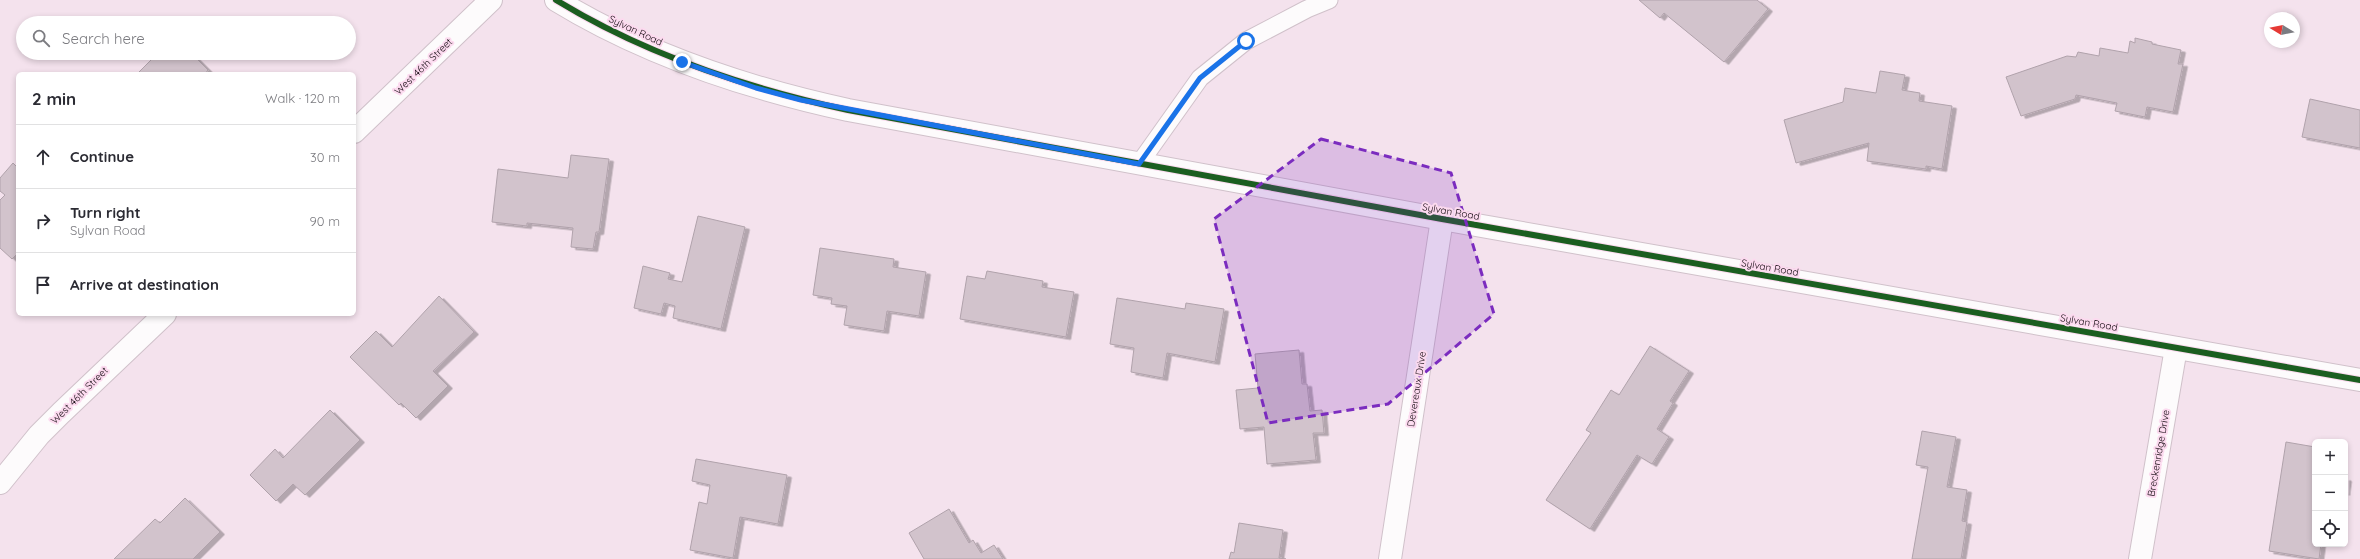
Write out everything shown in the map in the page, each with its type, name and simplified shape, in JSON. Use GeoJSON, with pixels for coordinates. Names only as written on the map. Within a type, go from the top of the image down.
{"type":"FeatureCollection","features":[{"type":"Feature","properties":{"kind":"street","name":"West 46th Street"},"geometry":{"type":"LineString","coordinates":[[356,130],[492,0]]}},
{"type":"Feature","properties":{"kind":"street","name":"Sylvan Road"},"geometry":{"type":"LineString","coordinates":[[556,0],[646,46],[711,73],[782,95],[848,110],[1442,220],[2360,380]]}},
{"type":"Feature","properties":{"kind":"street","name":"Devereaux Drive"},"geometry":{"type":"LineString","coordinates":[[1390,559],[1442,220]]}},
{"type":"Feature","properties":{"kind":"street","name":"West 46th Street"},"geometry":{"type":"LineString","coordinates":[[0,483],[39,436],[61,413],[163,316]]}},
{"type":"Feature","properties":{"kind":"street","name":"Breckenridge Drive"},"geometry":{"type":"LineString","coordinates":[[2140,559],[2176,348]]}},
{"type":"Feature","properties":{"kind":"lane"},"geometry":{"type":"LineString","coordinates":[[1139,164],[1200,78],[1246,41],[1307,9],[1329,0]]}},
{"type":"Feature","properties":{"kind":"highlighted area"},"geometry":{"type":"Polygon","coordinates":[[[1321,139],[1451,173],[1494,314],[1388,404],[1268,423],[1214,219],[1321,139]]]}},
{"type":"Feature","properties":{"kind":"building"},"geometry":{"type":"Polygon","coordinates":[[[1639,0],[1757,0],[1768,9],[1724,62],[1664,13],[1660,18],[1639,0]]]}},
{"type":"Feature","properties":{"kind":"building"},"geometry":{"type":"Polygon","coordinates":[[[2135,38],[2152,42],[2152,44],[2181,50],[2178,64],[2183,64],[2173,112],[2147,107],[2145,117],[2115,111],[2117,103],[2076,95],[2075,99],[2021,116],[2006,77],[2067,56],[2076,57],[2078,52],[2099,56],[2100,48],[2128,53],[2130,41],[2135,43],[2135,38]]]}},
{"type":"Feature","properties":{"kind":"building"},"geometry":{"type":"Polygon","coordinates":[[[151,60],[198,60],[208,70],[206,72],[139,72],[151,60]]]}},
{"type":"Feature","properties":{"kind":"building"},"geometry":{"type":"Polygon","coordinates":[[[1880,71],[1905,75],[1902,90],[1920,93],[1919,101],[1952,106],[1942,169],[1926,166],[1926,169],[1867,161],[1869,143],[1796,163],[1784,120],[1843,102],[1845,88],[1876,93],[1880,71]]]}},
{"type":"Feature","properties":{"kind":"building"},"geometry":{"type":"Polygon","coordinates":[[[2310,99],[2360,110],[2360,148],[2302,137],[2310,99]]]}},
{"type":"Feature","properties":{"kind":"building"},"geometry":{"type":"Polygon","coordinates":[[[571,155],[609,159],[599,232],[596,232],[593,249],[571,247],[573,228],[527,223],[527,226],[492,222],[498,169],[568,178],[571,155]]]}},
{"type":"Feature","properties":{"kind":"building"},"geometry":{"type":"Polygon","coordinates":[[[13,163],[16,166],[16,255],[12,259],[0,248],[0,200],[5,195],[0,191],[0,178],[13,163]]]}},
{"type":"Feature","properties":{"kind":"building"},"geometry":{"type":"Polygon","coordinates":[[[698,216],[745,227],[721,329],[673,318],[675,306],[664,303],[661,314],[634,308],[643,266],[670,273],[668,279],[682,282],[698,216]]]}},
{"type":"Feature","properties":{"kind":"building"},"geometry":{"type":"Polygon","coordinates":[[[820,248],[894,259],[893,267],[926,272],[919,316],[887,311],[884,331],[844,325],[847,306],[831,304],[832,298],[813,295],[820,248]]]}},
{"type":"Feature","properties":{"kind":"building"},"geometry":{"type":"Polygon","coordinates":[[[987,271],[1043,281],[1042,287],[1074,292],[1066,337],[960,319],[967,276],[985,279],[987,271]]]}},
{"type":"Feature","properties":{"kind":"building"},"geometry":{"type":"Polygon","coordinates":[[[439,296],[474,332],[433,371],[448,386],[416,418],[401,403],[399,405],[350,357],[376,331],[392,347],[439,296]]]}},
{"type":"Feature","properties":{"kind":"building"},"geometry":{"type":"Polygon","coordinates":[[[1117,298],[1185,309],[1186,303],[1224,309],[1215,362],[1167,353],[1163,378],[1131,372],[1134,348],[1110,344],[1117,298]]]}},
{"type":"Feature","properties":{"kind":"building"},"geometry":{"type":"Polygon","coordinates":[[[1650,346],[1689,371],[1670,401],[1673,403],[1657,429],[1669,437],[1652,464],[1637,455],[1590,529],[1546,500],[1591,433],[1586,430],[1611,390],[1619,395],[1650,346]]]}},
{"type":"Feature","properties":{"kind":"building"},"geometry":{"type":"Polygon","coordinates":[[[1299,350],[1302,384],[1307,384],[1310,411],[1322,410],[1324,433],[1313,433],[1316,460],[1267,464],[1264,427],[1240,429],[1236,390],[1258,388],[1255,354],[1299,350]]]}},
{"type":"Feature","properties":{"kind":"building"},"geometry":{"type":"Polygon","coordinates":[[[330,410],[360,440],[305,495],[293,484],[276,501],[250,475],[275,449],[283,458],[330,410]]]}},
{"type":"Feature","properties":{"kind":"building"},"geometry":{"type":"Polygon","coordinates":[[[1922,431],[1956,437],[1947,487],[1967,490],[1962,521],[1967,522],[1961,559],[1912,559],[1928,467],[1916,465],[1922,431]]]}},
{"type":"Feature","properties":{"kind":"building"},"geometry":{"type":"Polygon","coordinates":[[[2286,442],[2312,446],[2312,547],[2321,547],[2319,559],[2269,551],[2286,442]]]}},
{"type":"Feature","properties":{"kind":"building"},"geometry":{"type":"Polygon","coordinates":[[[696,459],[787,475],[778,524],[740,517],[733,558],[690,550],[699,502],[707,504],[710,485],[692,481],[696,459]]]}},
{"type":"Feature","properties":{"kind":"building"},"geometry":{"type":"Polygon","coordinates":[[[185,498],[220,532],[193,559],[114,559],[155,519],[160,523],[185,498]]]}},
{"type":"Feature","properties":{"kind":"building"},"geometry":{"type":"Polygon","coordinates":[[[949,509],[969,543],[973,540],[981,553],[994,545],[1003,559],[924,559],[909,533],[949,509]]]}},
{"type":"Feature","properties":{"kind":"building"},"geometry":{"type":"Polygon","coordinates":[[[1239,523],[1283,530],[1279,558],[1286,559],[1229,559],[1231,552],[1234,553],[1239,523]]]}},
{"type":"Feature","properties":{"kind":"cycle path"},"geometry":{"type":"LineString","coordinates":[[556,0],[590,20],[625,37],[698,67],[772,91],[848,110],[1442,219],[2360,380]]}},
{"type":"Feature","properties":{"kind":"route"},"geometry":{"type":"LineString","coordinates":[[682,62],[756,88],[801,100],[1139,164],[1200,78],[1246,41]]}}]}
